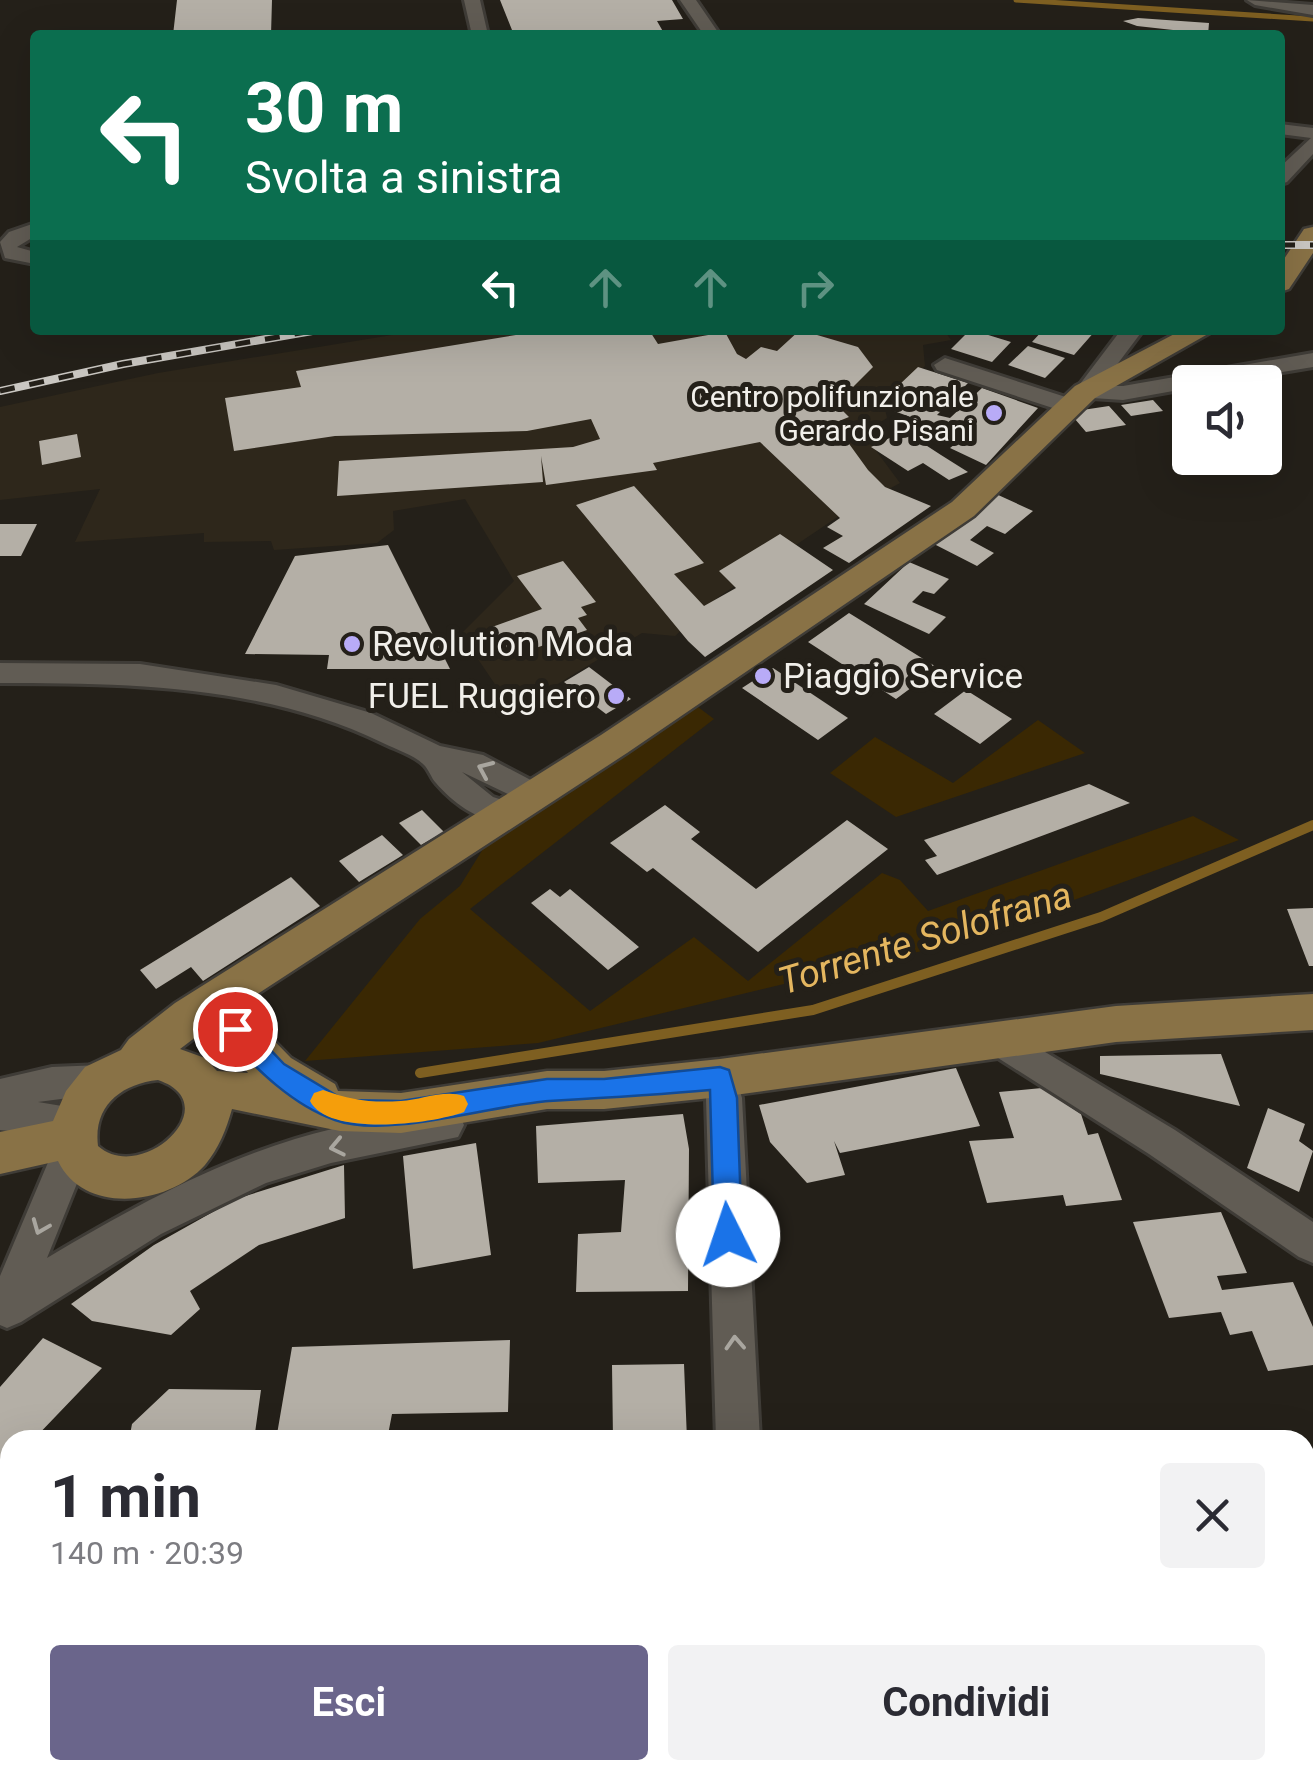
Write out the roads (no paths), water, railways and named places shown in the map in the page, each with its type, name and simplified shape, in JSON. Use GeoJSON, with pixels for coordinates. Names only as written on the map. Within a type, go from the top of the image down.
{"type":"FeatureCollection","features":[{"type":"Feature","properties":{"kind":"main road"},"geometry":{"type":"LineString","coordinates":[[1285,276],[1313,234]]}},
{"type":"Feature","properties":{"kind":"main road"},"geometry":{"type":"LineString","coordinates":[[119,1072],[177,1064],[192,1071],[206,1087],[210,1112],[204,1132],[173,1164],[152,1174],[107,1177],[89,1168],[74,1138],[86,1096],[190,1016],[519,804],[963,509],[1078,399],[1193,335]]}},
{"type":"Feature","properties":{"kind":"main road"},"geometry":{"type":"LineString","coordinates":[[206,1087],[260,970]]}},
{"type":"Feature","properties":{"kind":"main road"},"geometry":{"type":"LineString","coordinates":[[206,1087],[340,1111],[401,1113],[547,1090],[604,1090],[720,1078],[1116,1024],[1313,1012]]}},
{"type":"Feature","properties":{"kind":"main road"},"geometry":{"type":"LineString","coordinates":[[235,1029],[275,1072],[340,1111]]}},
{"type":"Feature","properties":{"kind":"main road"},"geometry":{"type":"LineString","coordinates":[[0,1153],[74,1138]]}},
{"type":"Feature","properties":{"kind":"street"},"geometry":{"type":"LineString","coordinates":[[472,0],[479,30]]}},
{"type":"Feature","properties":{"kind":"street"},"geometry":{"type":"LineString","coordinates":[[688,0],[709,30]]}},
{"type":"Feature","properties":{"kind":"street"},"geometry":{"type":"LineString","coordinates":[[1255,0],[1313,10]]}},
{"type":"Feature","properties":{"kind":"street"},"geometry":{"type":"LineString","coordinates":[[1285,129],[1313,133]]}},
{"type":"Feature","properties":{"kind":"street"},"geometry":{"type":"LineString","coordinates":[[1285,173],[1313,143]]}},
{"type":"Feature","properties":{"kind":"street"},"geometry":{"type":"LineString","coordinates":[[18,260],[7,246],[16,236],[30,232]]}},
{"type":"Feature","properties":{"kind":"street"},"geometry":{"type":"LineString","coordinates":[[1078,399],[1128,335]]}},
{"type":"Feature","properties":{"kind":"street"},"geometry":{"type":"LineString","coordinates":[[945,365],[1078,399],[1313,360]]}},
{"type":"Feature","properties":{"kind":"street"},"geometry":{"type":"LineString","coordinates":[[1130,368],[1168,384]]}},
{"type":"Feature","properties":{"kind":"street"},"geometry":{"type":"LineString","coordinates":[[0,673],[140,674],[276,695],[360,720],[432,755],[447,776],[482,804],[519,804]]}},
{"type":"Feature","properties":{"kind":"street"},"geometry":{"type":"LineString","coordinates":[[997,1038],[1313,1244]]}},
{"type":"Feature","properties":{"kind":"street"},"geometry":{"type":"LineString","coordinates":[[0,1095],[119,1072]]}},
{"type":"Feature","properties":{"kind":"street"},"geometry":{"type":"LineString","coordinates":[[720,1078],[724,1098],[737,1430]]}},
{"type":"Feature","properties":{"kind":"street"},"geometry":{"type":"LineString","coordinates":[[5,1312],[114,1240],[198,1195],[295,1156],[542,1108],[604,1090]]}},
{"type":"Feature","properties":{"kind":"street"},"geometry":{"type":"LineString","coordinates":[[0,1114],[74,1138],[5,1312]]}},
{"type":"Feature","properties":{"kind":"waterway"},"geometry":{"type":"LineString","coordinates":[[1016,0],[1313,19]]}},
{"type":"Feature","properties":{"kind":"waterway","name":"Torrente Solofrana"},"geometry":{"type":"LineString","coordinates":[[420,1073],[813,1010],[1101,917],[1313,825]]}},
{"type":"Feature","properties":{"kind":"railway"},"geometry":{"type":"LineString","coordinates":[[1285,245],[1313,245]]}},
{"type":"Feature","properties":{"kind":"railway"},"geometry":{"type":"LineString","coordinates":[[0,391],[123,364],[289,335]]}},
{"type":"Feature","properties":{"kind":"place","name":"Centro polifunzionale Gerardo Pisani"},"geometry":{"type":"Point","coordinates":[994,413]}},
{"type":"Feature","properties":{"kind":"place","name":"Revolution Moda"},"geometry":{"type":"Point","coordinates":[352,644]}},
{"type":"Feature","properties":{"kind":"place","name":"Piaggio Service"},"geometry":{"type":"Point","coordinates":[763,676]}},
{"type":"Feature","properties":{"kind":"place","name":"FUEL Ruggiero"},"geometry":{"type":"Point","coordinates":[616,696]}}]}
